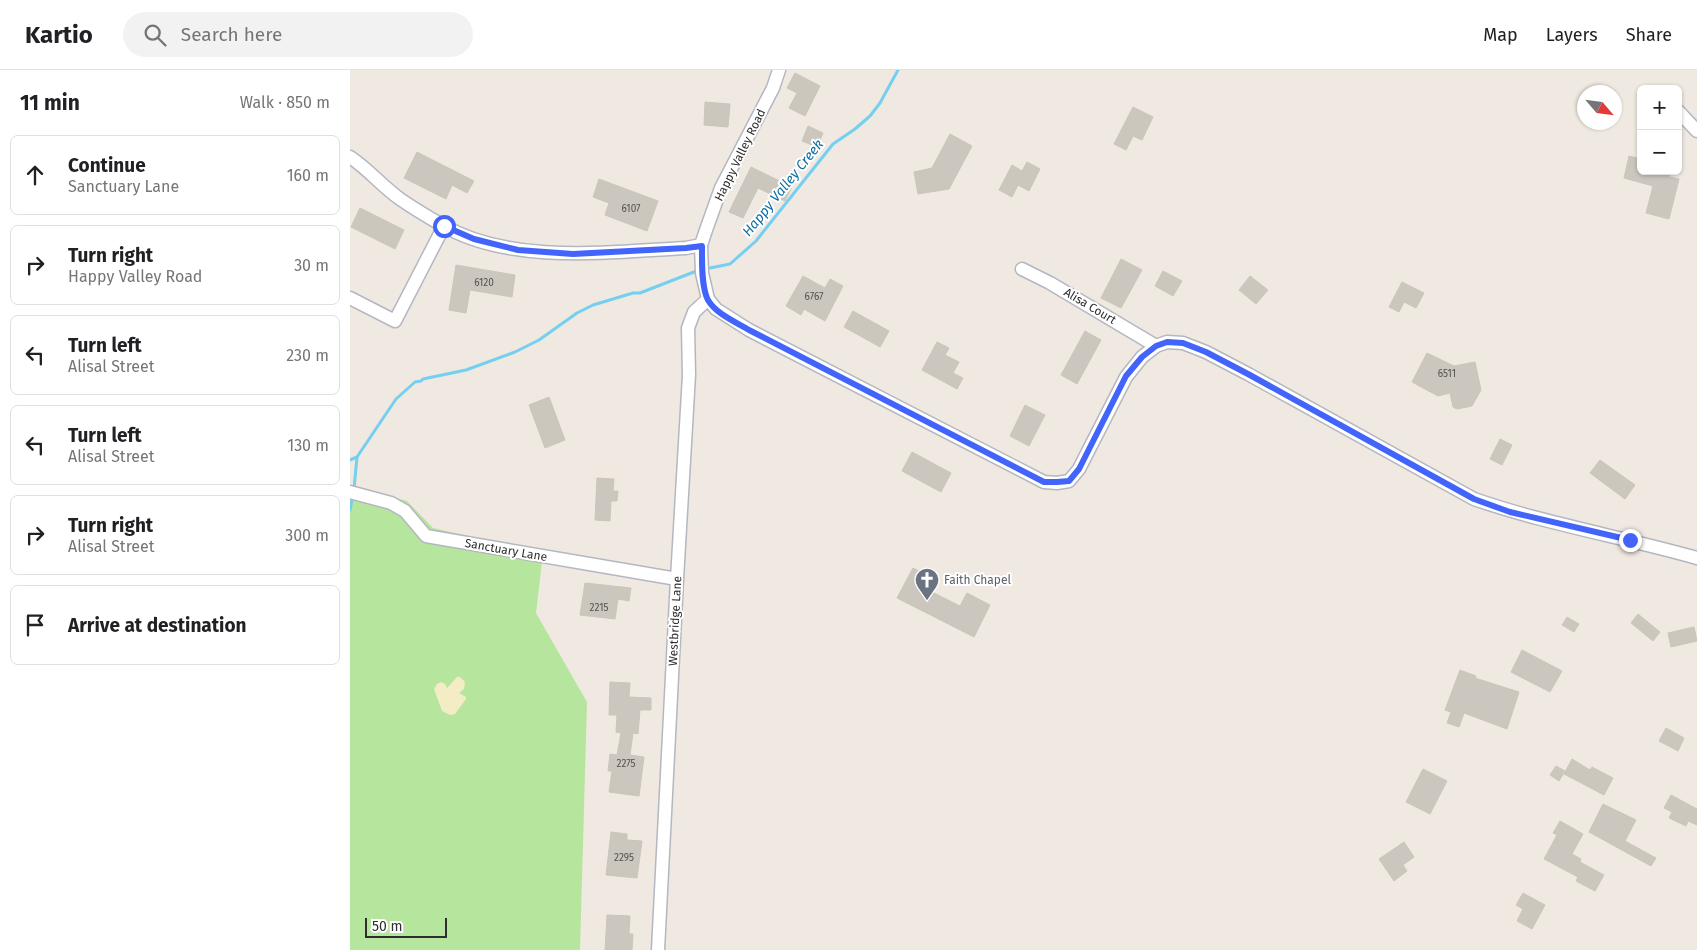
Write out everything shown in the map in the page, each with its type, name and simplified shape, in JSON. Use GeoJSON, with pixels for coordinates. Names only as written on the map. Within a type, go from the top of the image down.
{"type":"FeatureCollection","features":[{"type":"Feature","properties":{"kind":"street","name":"Happy Valley Road"},"geometry":{"type":"LineString","coordinates":[[708,299],[702,268],[702,246],[706,230],[721,188],[773,88],[779,70]]}},
{"type":"Feature","properties":{"kind":"street"},"geometry":{"type":"LineString","coordinates":[[1682,115],[1697,131]]}},
{"type":"Feature","properties":{"kind":"street"},"geometry":{"type":"LineString","coordinates":[[350,157],[362,165],[399,198],[444,226],[474,239],[518,250],[573,254],[702,246]]}},
{"type":"Feature","properties":{"kind":"street"},"geometry":{"type":"LineString","coordinates":[[350,298],[395,321],[444,226]]}},
{"type":"Feature","properties":{"kind":"street","name":"Alisa Court"},"geometry":{"type":"LineString","coordinates":[[1022,269],[1050,283],[1156,346]]}},
{"type":"Feature","properties":{"kind":"street"},"geometry":{"type":"LineString","coordinates":[[708,299],[716,309],[749,330],[1044,482],[1069,481],[1079,469],[1126,376],[1142,357],[1156,346],[1167,342],[1183,343],[1206,352],[1474,499],[1510,512],[1656,546],[1697,558]]}},
{"type":"Feature","properties":{"kind":"street","name":"Westbridge Lane"},"geometry":{"type":"LineString","coordinates":[[658,950],[689,375],[688,328],[694,312],[708,299]]}},
{"type":"Feature","properties":{"kind":"street","name":"Sanctuary Lane"},"geometry":{"type":"LineString","coordinates":[[355,494],[392,502],[406,511],[426,536],[677,579]]}},
{"type":"Feature","properties":{"kind":"green space"},"geometry":{"type":"Polygon","coordinates":[[[350,485],[407,501],[433,528],[543,553],[536,613],[587,702],[580,950],[350,950],[350,485]]]}},
{"type":"Feature","properties":{"kind":"sand"},"geometry":{"type":"Polygon","coordinates":[[[457,677],[460,677],[465,682],[464,689],[459,693],[466,697],[466,699],[455,714],[450,715],[442,711],[434,689],[441,682],[447,688],[457,677]]]}},
{"type":"Feature","properties":{"kind":"building"},"geometry":{"type":"Polygon","coordinates":[[[795,73],[820,86],[805,116],[789,108],[797,93],[787,88],[795,73]]]}},
{"type":"Feature","properties":{"kind":"building"},"geometry":{"type":"Polygon","coordinates":[[[705,102],[730,104],[728,127],[704,125],[705,102]]]}},
{"type":"Feature","properties":{"kind":"building"},"geometry":{"type":"Polygon","coordinates":[[[1133,107],[1153,117],[1142,140],[1133,136],[1126,150],[1114,144],[1133,107]]]}},
{"type":"Feature","properties":{"kind":"building"},"geometry":{"type":"Polygon","coordinates":[[[808,126],[823,133],[817,147],[802,141],[808,126]]]}},
{"type":"Feature","properties":{"kind":"building"},"geometry":{"type":"Polygon","coordinates":[[[950,134],[972,146],[949,189],[918,194],[914,172],[932,168],[950,134]]]}},
{"type":"Feature","properties":{"kind":"building"},"geometry":{"type":"Polygon","coordinates":[[[417,152],[474,181],[467,193],[452,185],[446,199],[404,178],[417,152]]]}},
{"type":"Feature","properties":{"kind":"building"},"geometry":{"type":"Polygon","coordinates":[[[1629,156],[1637,158],[1637,175],[1670,175],[1669,177],[1679,179],[1669,219],[1646,213],[1653,186],[1624,178],[1629,156]]]}},
{"type":"Feature","properties":{"kind":"building"},"geometry":{"type":"Polygon","coordinates":[[[1027,162],[1040,169],[1029,191],[1018,185],[1012,197],[999,190],[1012,165],[1022,171],[1027,162]]]}},
{"type":"Feature","properties":{"kind":"building"},"geometry":{"type":"Polygon","coordinates":[[[751,167],[792,187],[785,201],[758,188],[743,218],[729,212],[751,167]]]}},
{"type":"Feature","properties":{"kind":"building"},"geometry":{"type":"Polygon","coordinates":[[[599,179],[658,201],[647,231],[605,215],[609,203],[593,197],[599,179]]]}},
{"type":"Feature","properties":{"kind":"building"},"geometry":{"type":"Polygon","coordinates":[[[360,208],[404,230],[395,249],[351,227],[360,208]]]}},
{"type":"Feature","properties":{"kind":"building"},"geometry":{"type":"Polygon","coordinates":[[[1121,259],[1142,270],[1121,308],[1101,298],[1121,259]]]}},
{"type":"Feature","properties":{"kind":"building"},"geometry":{"type":"Polygon","coordinates":[[[456,265],[515,275],[512,297],[470,290],[466,313],[449,310],[456,265]]]}},
{"type":"Feature","properties":{"kind":"building"},"geometry":{"type":"Polygon","coordinates":[[[1163,271],[1182,281],[1173,296],[1155,286],[1163,271]]]}},
{"type":"Feature","properties":{"kind":"building"},"geometry":{"type":"Polygon","coordinates":[[[803,276],[825,288],[830,279],[843,286],[825,321],[804,309],[801,315],[786,306],[803,276]]]}},
{"type":"Feature","properties":{"kind":"building"},"geometry":{"type":"Polygon","coordinates":[[[1250,276],[1268,290],[1256,304],[1239,290],[1250,276]]]}},
{"type":"Feature","properties":{"kind":"building"},"geometry":{"type":"Polygon","coordinates":[[[1402,282],[1424,293],[1416,308],[1404,302],[1399,312],[1389,307],[1402,282]]]}},
{"type":"Feature","properties":{"kind":"building"},"geometry":{"type":"Polygon","coordinates":[[[853,311],[889,331],[880,347],[844,327],[853,311]]]}},
{"type":"Feature","properties":{"kind":"building"},"geometry":{"type":"Polygon","coordinates":[[[1085,331],[1101,340],[1077,384],[1061,375],[1085,331]]]}},
{"type":"Feature","properties":{"kind":"building"},"geometry":{"type":"Polygon","coordinates":[[[937,342],[949,348],[945,355],[959,362],[953,373],[963,378],[957,389],[922,370],[937,342]]]}},
{"type":"Feature","properties":{"kind":"building"},"geometry":{"type":"Polygon","coordinates":[[[1427,353],[1454,366],[1475,362],[1481,390],[1472,406],[1457,409],[1453,407],[1450,393],[1438,396],[1412,382],[1427,353]]]}},
{"type":"Feature","properties":{"kind":"building"},"geometry":{"type":"Polygon","coordinates":[[[549,397],[565,440],[545,448],[529,405],[549,397]]]}},
{"type":"Feature","properties":{"kind":"building"},"geometry":{"type":"Polygon","coordinates":[[[1025,405],[1045,415],[1029,446],[1010,436],[1025,405]]]}},
{"type":"Feature","properties":{"kind":"building"},"geometry":{"type":"Polygon","coordinates":[[[1500,439],[1512,445],[1502,465],[1490,459],[1500,439]]]}},
{"type":"Feature","properties":{"kind":"building"},"geometry":{"type":"Polygon","coordinates":[[[912,452],[951,473],[941,492],[902,471],[912,452]]]}},
{"type":"Feature","properties":{"kind":"building"},"geometry":{"type":"Polygon","coordinates":[[[1600,460],[1635,485],[1625,499],[1590,473],[1600,460]]]}},
{"type":"Feature","properties":{"kind":"building"},"geometry":{"type":"Polygon","coordinates":[[[597,478],[614,479],[613,491],[618,491],[617,501],[611,501],[610,521],[595,520],[597,478]]]}},
{"type":"Feature","properties":{"kind":"building","name":"Faith Chapel"},"geometry":{"type":"Polygon","coordinates":[[[913,568],[934,579],[928,590],[960,606],[967,593],[990,605],[974,637],[897,598],[913,568]]]}},
{"type":"Feature","properties":{"kind":"building"},"geometry":{"type":"Polygon","coordinates":[[[585,583],[631,588],[629,601],[618,599],[615,619],[580,615],[585,583]]]}},
{"type":"Feature","properties":{"kind":"building"},"geometry":{"type":"Polygon","coordinates":[[[1638,614],[1660,632],[1653,641],[1631,623],[1638,614]]]}},
{"type":"Feature","properties":{"kind":"building"},"geometry":{"type":"Polygon","coordinates":[[[1567,617],[1579,624],[1574,632],[1562,625],[1567,617]]]}},
{"type":"Feature","properties":{"kind":"building"},"geometry":{"type":"Polygon","coordinates":[[[1694,627],[1697,641],[1671,647],[1668,633],[1694,627]]]}},
{"type":"Feature","properties":{"kind":"building"},"geometry":{"type":"Polygon","coordinates":[[[1522,650],[1562,671],[1550,692],[1511,672],[1522,650]]]}},
{"type":"Feature","properties":{"kind":"building"},"geometry":{"type":"Polygon","coordinates":[[[1460,670],[1476,676],[1475,678],[1519,692],[1507,729],[1464,713],[1459,727],[1447,723],[1451,712],[1445,710],[1460,670]]]}},
{"type":"Feature","properties":{"kind":"building"},"geometry":{"type":"Polygon","coordinates":[[[610,682],[630,683],[629,697],[651,698],[651,710],[640,710],[638,734],[633,733],[630,755],[644,757],[639,796],[609,792],[612,771],[608,771],[610,754],[617,755],[621,733],[616,732],[617,715],[609,715],[610,682]]]}},
{"type":"Feature","properties":{"kind":"building"},"geometry":{"type":"Polygon","coordinates":[[[1666,728],[1684,738],[1678,751],[1659,741],[1666,728]]]}},
{"type":"Feature","properties":{"kind":"building"},"geometry":{"type":"Polygon","coordinates":[[[1572,759],[1590,770],[1592,767],[1613,778],[1604,795],[1564,774],[1572,759]]]}},
{"type":"Feature","properties":{"kind":"building"},"geometry":{"type":"Polygon","coordinates":[[[1556,766],[1565,771],[1559,781],[1550,775],[1556,766]]]}},
{"type":"Feature","properties":{"kind":"building"},"geometry":{"type":"Polygon","coordinates":[[[1423,769],[1447,781],[1430,814],[1406,802],[1423,769]]]}},
{"type":"Feature","properties":{"kind":"building"},"geometry":{"type":"Polygon","coordinates":[[[1671,795],[1697,809],[1697,825],[1688,821],[1686,826],[1669,818],[1672,812],[1664,808],[1671,795]]]}},
{"type":"Feature","properties":{"kind":"building"},"geometry":{"type":"Polygon","coordinates":[[[1603,804],[1636,820],[1625,841],[1656,858],[1651,866],[1589,832],[1603,804]]]}},
{"type":"Feature","properties":{"kind":"building"},"geometry":{"type":"Polygon","coordinates":[[[1560,821],[1583,834],[1572,854],[1581,859],[1580,862],[1604,875],[1595,891],[1576,881],[1578,877],[1544,859],[1557,835],[1553,833],[1560,821]]]}},
{"type":"Feature","properties":{"kind":"building"},"geometry":{"type":"Polygon","coordinates":[[[611,832],[627,834],[627,840],[642,841],[637,878],[606,875],[611,832]]]}},
{"type":"Feature","properties":{"kind":"building"},"geometry":{"type":"Polygon","coordinates":[[[1404,842],[1414,857],[1403,865],[1407,871],[1394,881],[1379,859],[1404,842]]]}},
{"type":"Feature","properties":{"kind":"building"},"geometry":{"type":"Polygon","coordinates":[[[1523,893],[1545,905],[1532,929],[1517,921],[1523,909],[1516,905],[1523,893]]]}},
{"type":"Feature","properties":{"kind":"building"},"geometry":{"type":"Polygon","coordinates":[[[607,915],[630,916],[629,934],[633,934],[632,950],[605,950],[607,915]]]}},
{"type":"Feature","properties":{"kind":"waterway","name":"Happy Valley Creek"},"geometry":{"type":"LineString","coordinates":[[705,269],[730,264],[756,241],[833,144],[870,116],[880,103],[898,70]]}},
{"type":"Feature","properties":{"kind":"waterway","name":"Happy Valley Creek"},"geometry":{"type":"LineString","coordinates":[[354,489],[357,457],[396,399],[415,382],[466,370],[515,352],[539,340],[577,313],[593,305],[633,293],[640,293],[699,270]]}},
{"type":"Feature","properties":{"kind":"waterway","name":"Happy Valley Creek"},"geometry":{"type":"LineString","coordinates":[[350,460],[357,457]]}},
{"type":"Feature","properties":{"kind":"waterway"},"geometry":{"type":"LineString","coordinates":[[350,510],[353,495]]}},
{"type":"Feature","properties":{"kind":"place","name":"Faith Chapel"},"geometry":{"type":"Point","coordinates":[927,601]}},
{"type":"Feature","properties":{"kind":"route"},"geometry":{"type":"LineString","coordinates":[[444,226],[474,239],[518,250],[573,254],[702,246],[702,274],[708,299],[716,309],[749,330],[1044,482],[1069,481],[1079,469],[1126,376],[1142,357],[1156,346],[1167,342],[1183,343],[1206,352],[1248,374],[1474,499],[1510,512],[1630,540]]}}]}
